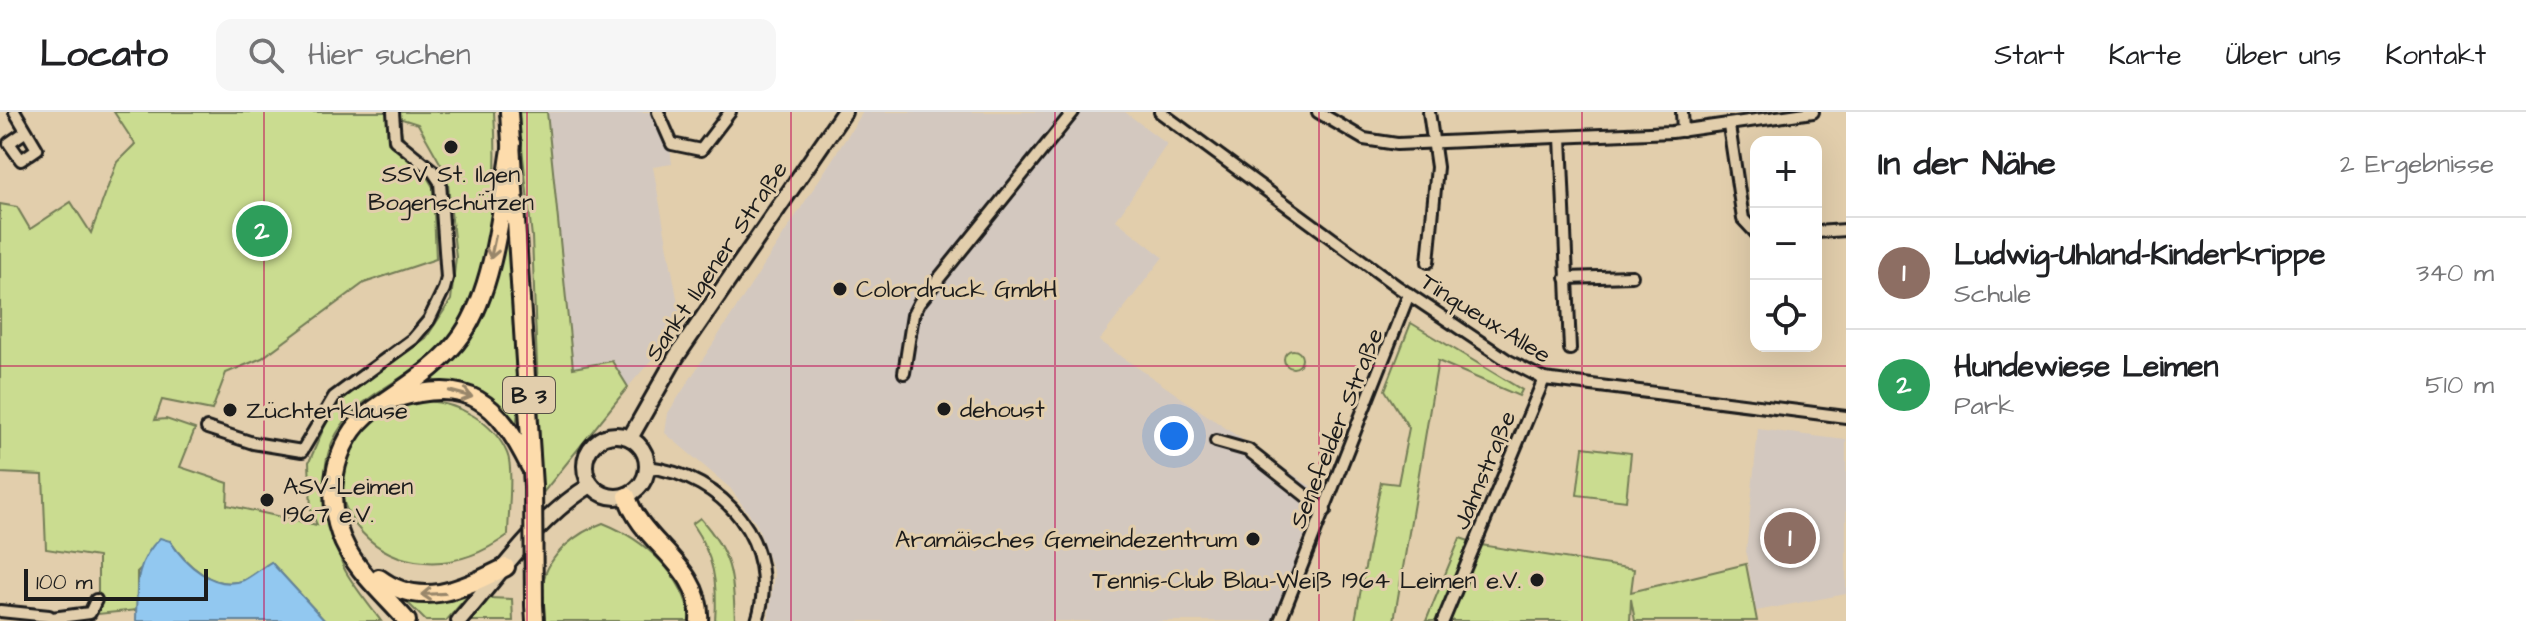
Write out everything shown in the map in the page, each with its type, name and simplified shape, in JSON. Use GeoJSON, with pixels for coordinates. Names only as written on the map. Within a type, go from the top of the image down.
{"type":"FeatureCollection","features":[{"type":"Feature","properties":{"kind":"main road","name":"B 3"},"geometry":{"type":"LineString","coordinates":[[509,112],[533,479],[534,616]]}},
{"type":"Feature","properties":{"kind":"main road"},"geometry":{"type":"LineString","coordinates":[[407,621],[355,561],[338,525],[334,473],[351,432],[434,366],[471,320],[492,250],[512,143]]}},
{"type":"Feature","properties":{"kind":"main road"},"geometry":{"type":"LineString","coordinates":[[385,402],[431,391],[473,397],[505,422],[533,479]]}},
{"type":"Feature","properties":{"kind":"main road"},"geometry":{"type":"LineString","coordinates":[[627,496],[638,520],[676,560],[692,589],[699,621]]}},
{"type":"Feature","properties":{"kind":"main road"},"geometry":{"type":"LineString","coordinates":[[355,561],[396,591],[431,595],[467,586],[506,567]]}},
{"type":"Feature","properties":{"kind":"street"},"geometry":{"type":"LineString","coordinates":[[15,112],[25,132]]}},
{"type":"Feature","properties":{"kind":"street"},"geometry":{"type":"LineString","coordinates":[[207,428],[253,443],[302,451],[334,397],[408,343],[429,320],[447,278],[442,190],[432,170],[395,140],[393,112]]}},
{"type":"Feature","properties":{"kind":"street"},"geometry":{"type":"LineString","coordinates":[[658,112],[672,144],[701,150],[730,112]]}},
{"type":"Feature","properties":{"kind":"street","name":"Sankt Ilgener Straße"},"geometry":{"type":"LineString","coordinates":[[630,438],[676,357],[844,112]]}},
{"type":"Feature","properties":{"kind":"street"},"geometry":{"type":"LineString","coordinates":[[904,373],[913,315],[919,303],[1073,112]]}},
{"type":"Feature","properties":{"kind":"street","name":"Tinqueux-Allee"},"geometry":{"type":"LineString","coordinates":[[1160,112],[1409,294],[1507,360],[1544,379],[1846,417]]}},
{"type":"Feature","properties":{"kind":"street"},"geometry":{"type":"LineString","coordinates":[[1318,112],[1346,131],[1372,141],[1435,142],[1683,131],[1813,112]]}},
{"type":"Feature","properties":{"kind":"street"},"geometry":{"type":"LineString","coordinates":[[1428,262],[1436,204],[1435,142],[1429,112]]}},
{"type":"Feature","properties":{"kind":"street"},"geometry":{"type":"LineString","coordinates":[[1682,112],[1683,131]]}},
{"type":"Feature","properties":{"kind":"street"},"geometry":{"type":"LineString","coordinates":[[1729,126],[1743,219],[1750,227]]}},
{"type":"Feature","properties":{"kind":"street"},"geometry":{"type":"LineString","coordinates":[[1561,137],[1570,349]]}},
{"type":"Feature","properties":{"kind":"street"},"geometry":{"type":"LineString","coordinates":[[1822,232],[1846,230]]}},
{"type":"Feature","properties":{"kind":"street"},"geometry":{"type":"LineString","coordinates":[[1566,278],[1632,276]]}},
{"type":"Feature","properties":{"kind":"street","name":"Senefelder Straße"},"geometry":{"type":"LineString","coordinates":[[1280,621],[1409,294]]}},
{"type":"Feature","properties":{"kind":"street","name":"Jahnstraße"},"geometry":{"type":"LineString","coordinates":[[1443,621],[1544,379]]}},
{"type":"Feature","properties":{"kind":"street"},"geometry":{"type":"LineString","coordinates":[[610,436],[630,438],[641,447],[648,467],[642,485],[627,496],[607,496],[591,485],[585,465],[593,446],[610,436]]}},
{"type":"Feature","properties":{"kind":"street"},"geometry":{"type":"LineString","coordinates":[[1216,441],[1248,450],[1325,511]]}},
{"type":"Feature","properties":{"kind":"street"},"geometry":{"type":"LineString","coordinates":[[648,467],[687,475],[733,506],[752,533],[761,559],[764,582],[757,621]]}},
{"type":"Feature","properties":{"kind":"street"},"geometry":{"type":"LineString","coordinates":[[459,621],[536,533],[577,493],[591,485]]}},
{"type":"Feature","properties":{"kind":"street"},"geometry":{"type":"LineString","coordinates":[[0,611],[53,620],[90,613],[96,600]]}},
{"type":"Feature","properties":{"kind":"shaded area"},"geometry":{"type":"Polygon","coordinates":[[[547,112],[666,112],[672,164],[653,167],[682,325],[628,387],[612,361],[573,368],[547,112]]]}},
{"type":"Feature","properties":{"kind":"shaded area"},"geometry":{"type":"Polygon","coordinates":[[[863,112],[1125,112],[1167,144],[1116,220],[1163,257],[1099,341],[1320,493],[1273,621],[768,621],[774,574],[757,525],[730,488],[665,433],[668,413],[863,112]]]}},
{"type":"Feature","properties":{"kind":"shaded area"},"geometry":{"type":"Polygon","coordinates":[[[1758,429],[1846,440],[1846,594],[1756,611],[1746,553],[1758,429]]]}},
{"type":"Feature","properties":{"kind":"green space"},"geometry":{"type":"Polygon","coordinates":[[[114,112],[494,112],[492,222],[480,278],[471,303],[459,325],[440,347],[354,411],[332,443],[327,460],[325,497],[344,568],[381,621],[325,621],[271,562],[244,580],[233,583],[211,579],[192,566],[170,541],[137,572],[137,610],[98,614],[98,557],[46,549],[43,475],[0,473],[0,204],[17,207],[30,229],[71,202],[91,233],[117,162],[135,144],[114,112]],[[399,118],[402,135],[433,187],[436,259],[364,283],[262,358],[226,373],[212,410],[162,400],[155,420],[166,419],[195,429],[180,467],[228,483],[227,505],[317,525],[311,510],[309,462],[329,416],[347,395],[426,338],[451,300],[456,257],[447,175],[418,124],[399,118]]]}},
{"type":"Feature","properties":{"kind":"green space"},"geometry":{"type":"Polygon","coordinates":[[[518,112],[547,112],[573,368],[612,361],[628,387],[542,494],[532,237],[518,112]]]}},
{"type":"Feature","properties":{"kind":"green space"},"geometry":{"type":"Polygon","coordinates":[[[507,209],[518,410],[516,429],[510,420],[419,382],[461,347],[474,327],[490,285],[507,209]]]}},
{"type":"Feature","properties":{"kind":"green space"},"geometry":{"type":"Polygon","coordinates":[[[1411,323],[1522,390],[1519,396],[1438,361],[1394,621],[1355,621],[1381,482],[1398,484],[1409,428],[1385,390],[1411,323]]]}},
{"type":"Feature","properties":{"kind":"green space"},"geometry":{"type":"Polygon","coordinates":[[[1293,350],[1302,359],[1293,368],[1284,359],[1293,350]]]}},
{"type":"Feature","properties":{"kind":"green space"},"geometry":{"type":"Polygon","coordinates":[[[426,401],[450,405],[484,423],[507,453],[510,481],[508,535],[465,557],[424,562],[389,553],[362,533],[345,506],[341,475],[351,443],[379,415],[395,407],[426,401]]]}},
{"type":"Feature","properties":{"kind":"green space"},"geometry":{"type":"Polygon","coordinates":[[[1583,447],[1631,453],[1626,501],[1577,495],[1583,447]]]}},
{"type":"Feature","properties":{"kind":"green space"},"geometry":{"type":"Polygon","coordinates":[[[700,518],[719,543],[729,565],[735,621],[715,621],[713,570],[692,524],[700,518]]]}},
{"type":"Feature","properties":{"kind":"green space"},"geometry":{"type":"Polygon","coordinates":[[[603,523],[633,539],[660,561],[680,588],[691,621],[544,621],[543,583],[551,563],[574,538],[603,523]]]}},
{"type":"Feature","properties":{"kind":"green space","name":"Tennis-Club Blau-Weiß 1964 Leimen e.V."},"geometry":{"type":"Polygon","coordinates":[[[1460,538],[1481,545],[1634,569],[1631,592],[1746,564],[1757,621],[1635,621],[1631,599],[1630,621],[1426,621],[1460,538]]]}},
{"type":"Feature","properties":{"kind":"green space"},"geometry":{"type":"Polygon","coordinates":[[[471,592],[446,621],[426,621],[406,601],[432,603],[471,592]]]}},
{"type":"Feature","properties":{"kind":"green space"},"geometry":{"type":"Polygon","coordinates":[[[489,598],[512,599],[513,621],[470,621],[489,598]]]}},
{"type":"Feature","properties":{"kind":"water"},"geometry":{"type":"Polygon","coordinates":[[[160,538],[170,541],[183,558],[201,573],[222,582],[244,580],[271,562],[325,621],[136,621],[141,566],[160,538]]]}},
{"type":"Feature","properties":{"kind":"place","name":"SSV St. Ilgen Bogenschützen"},"geometry":{"type":"Point","coordinates":[451,147]}},
{"type":"Feature","properties":{"kind":"place","name":"Hundewiese Leimen"},"geometry":{"type":"Point","coordinates":[262,231]}},
{"type":"Feature","properties":{"kind":"place","name":"Colordruck GmbH"},"geometry":{"type":"Point","coordinates":[840,289]}},
{"type":"Feature","properties":{"kind":"place","name":"dehoust"},"geometry":{"type":"Point","coordinates":[944,409]}},
{"type":"Feature","properties":{"kind":"place","name":"Züchterklause"},"geometry":{"type":"Point","coordinates":[230,410]}},
{"type":"Feature","properties":{"kind":"place","name":"ASV-Leimen 1967 e.V."},"geometry":{"type":"Point","coordinates":[267,500]}},
{"type":"Feature","properties":{"kind":"place","name":"Ludwig-Uhland-Kinderkrippe"},"geometry":{"type":"Point","coordinates":[1790,538]}},
{"type":"Feature","properties":{"kind":"place","name":"Aramäisches Gemeindezentrum"},"geometry":{"type":"Point","coordinates":[1253,539]}},
{"type":"Feature","properties":{"kind":"place","name":"Tennis-Club Blau-Weiß 1964 Leimen e.V."},"geometry":{"type":"Point","coordinates":[1537,580]}}]}
